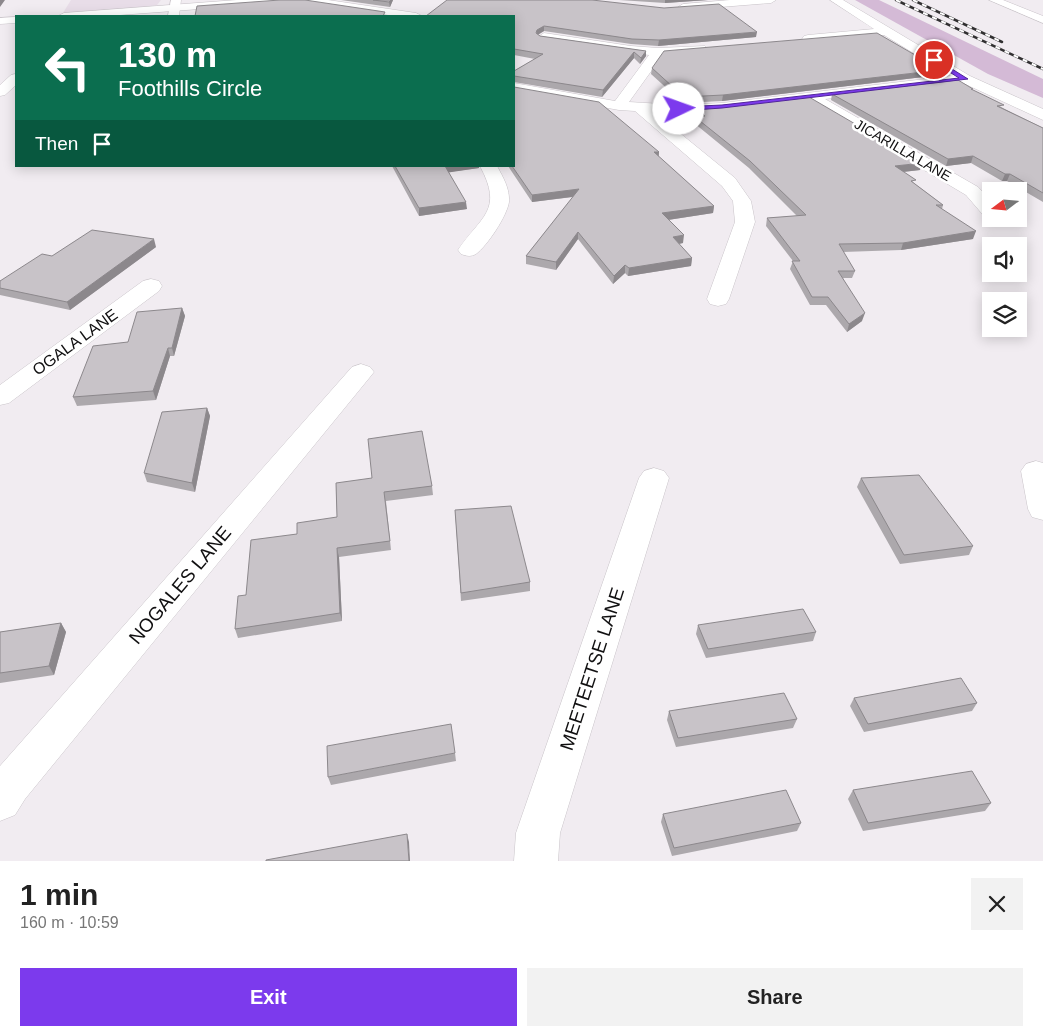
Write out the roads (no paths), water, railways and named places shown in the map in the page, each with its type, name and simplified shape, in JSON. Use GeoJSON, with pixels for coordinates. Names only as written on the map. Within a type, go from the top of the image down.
{"type":"FeatureCollection","features":[{"type":"Feature","properties":{"kind":"street"},"geometry":{"type":"LineString","coordinates":[[78,15],[281,0]]}},
{"type":"Feature","properties":{"kind":"street"},"geometry":{"type":"LineString","coordinates":[[306,0],[409,15]]}},
{"type":"Feature","properties":{"kind":"street"},"geometry":{"type":"LineString","coordinates":[[671,8],[771,0]]}},
{"type":"Feature","properties":{"kind":"street"},"geometry":{"type":"LineString","coordinates":[[834,0],[965,79],[1043,115]]}},
{"type":"Feature","properties":{"kind":"street"},"geometry":{"type":"LineString","coordinates":[[994,0],[1043,20]]}},
{"type":"Feature","properties":{"kind":"street"},"geometry":{"type":"LineString","coordinates":[[0,21],[15,20]]}},
{"type":"Feature","properties":{"kind":"street"},"geometry":{"type":"LineString","coordinates":[[799,40],[886,31]]}},
{"type":"Feature","properties":{"kind":"street"},"geometry":{"type":"LineString","coordinates":[[544,36],[631,50],[658,52],[712,48]]}},
{"type":"Feature","properties":{"kind":"street"},"geometry":{"type":"LineString","coordinates":[[619,106],[658,52]]}},
{"type":"Feature","properties":{"kind":"street"},"geometry":{"type":"LineString","coordinates":[[0,92],[15,79]]}},
{"type":"Feature","properties":{"kind":"street"},"geometry":{"type":"LineString","coordinates":[[515,87],[619,106],[679,109],[722,107],[965,79]]}},
{"type":"Feature","properties":{"kind":"street","name":"JICARILLA LANE"},"geometry":{"type":"LineString","coordinates":[[809,96],[972,191],[982,202]]}},
{"type":"Feature","properties":{"kind":"street"},"geometry":{"type":"LineString","coordinates":[[640,108],[729,182],[742,201],[745,222],[718,299]]}},
{"type":"Feature","properties":{"kind":"street"},"geometry":{"type":"LineString","coordinates":[[468,250],[496,218],[501,197],[497,179],[489,167]]}},
{"type":"Feature","properties":{"kind":"street","name":"OGALA LANE"},"geometry":{"type":"LineString","coordinates":[[0,398],[151,286]]}},
{"type":"Feature","properties":{"kind":"street","name":"NOGALES LANE"},"geometry":{"type":"LineString","coordinates":[[3,790],[361,372]]}},
{"type":"Feature","properties":{"kind":"street"},"geometry":{"type":"LineString","coordinates":[[1036,471],[1043,509]]}},
{"type":"Feature","properties":{"kind":"street","name":"MEETEETSE LANE"},"geometry":{"type":"LineString","coordinates":[[536,861],[538,833],[654,478]]}},
{"type":"Feature","properties":{"kind":"railway"},"geometry":{"type":"LineString","coordinates":[[896,0],[1043,69]]}},
{"type":"Feature","properties":{"kind":"railway"},"geometry":{"type":"LineString","coordinates":[[913,0],[1002,42]]}}]}
